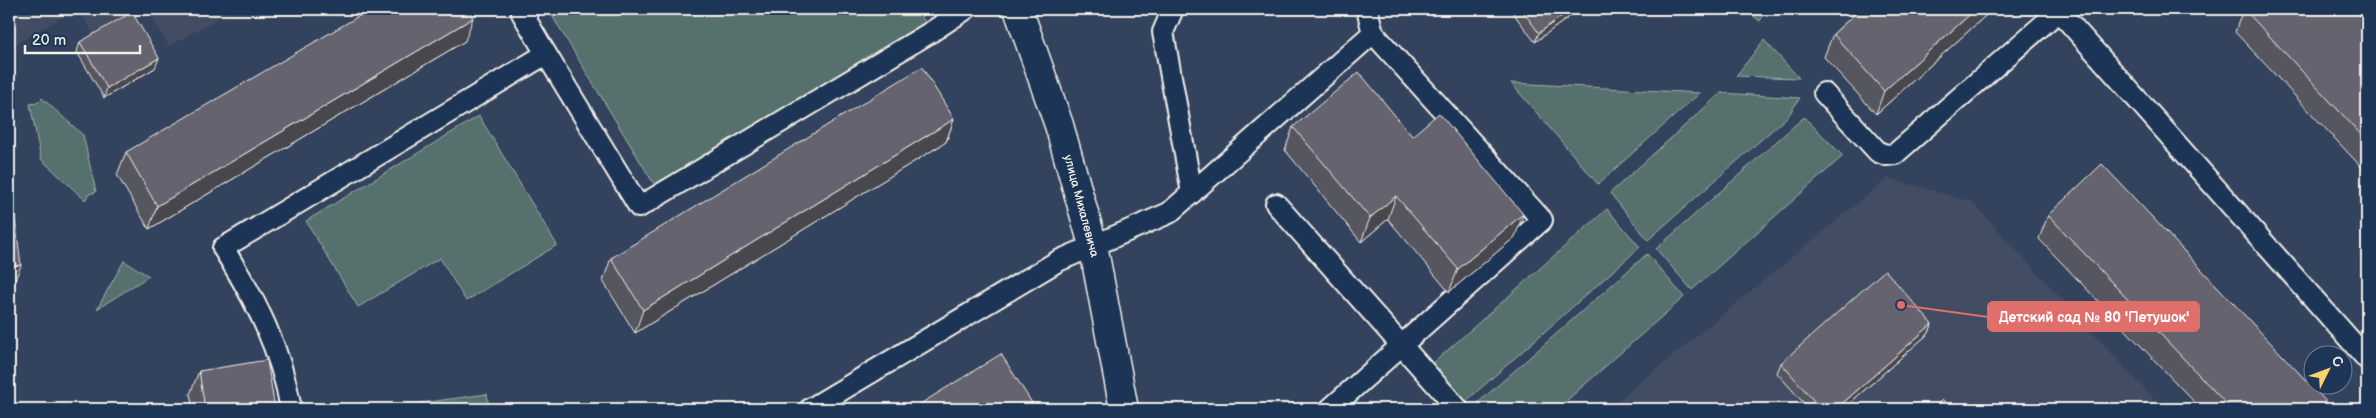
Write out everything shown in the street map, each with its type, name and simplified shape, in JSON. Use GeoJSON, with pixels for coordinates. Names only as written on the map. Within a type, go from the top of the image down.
{"type":"FeatureCollection","features":[{"type":"Feature","properties":{"kind":"main road","name":"улица Михалевича"},"geometry":{"type":"LineString","coordinates":[[1018,9],[1059,125],[1093,245],[1124,409]]}},
{"type":"Feature","properties":{"kind":"lane"},"geometry":{"type":"LineString","coordinates":[[529,9],[522,13],[639,207],[931,32],[966,9]]}},
{"type":"Feature","properties":{"kind":"lane"},"geometry":{"type":"LineString","coordinates":[[1174,9],[1162,32],[1192,193]]}},
{"type":"Feature","properties":{"kind":"lane"},"geometry":{"type":"LineString","coordinates":[[1330,409],[1542,220],[1373,33],[1367,9]]}},
{"type":"Feature","properties":{"kind":"lane"},"geometry":{"type":"LineString","coordinates":[[1824,93],[1878,152],[1886,155],[1895,154],[2060,10],[2367,359]]}},
{"type":"Feature","properties":{"kind":"lane"},"geometry":{"type":"LineString","coordinates":[[810,409],[1025,280],[1093,245],[1169,213],[1373,33]]}},
{"type":"Feature","properties":{"kind":"lane"},"geometry":{"type":"LineString","coordinates":[[291,409],[286,381],[273,342],[250,291],[223,248],[546,54]]}},
{"type":"Feature","properties":{"kind":"lane"},"geometry":{"type":"LineString","coordinates":[[1276,204],[1458,409]]}},
{"type":"Feature","properties":{"kind":"shaded area"},"geometry":{"type":"Polygon","coordinates":[[[9,9],[76,9],[9,48],[9,9]]]}},
{"type":"Feature","properties":{"kind":"shaded area"},"geometry":{"type":"Polygon","coordinates":[[[79,9],[235,9],[169,46],[148,11],[97,40],[79,9]]]}},
{"type":"Feature","properties":{"kind":"shaded area"},"geometry":{"type":"Polygon","coordinates":[[[1888,178],[1972,202],[2163,409],[1608,409],[1888,178]]]}},
{"type":"Feature","properties":{"kind":"green space"},"geometry":{"type":"Polygon","coordinates":[[[548,9],[917,9],[931,32],[660,194],[548,9]]]}},
{"type":"Feature","properties":{"kind":"green space"},"geometry":{"type":"Polygon","coordinates":[[[1744,9],[1767,9],[1760,21],[1744,9]]]}},
{"type":"Feature","properties":{"kind":"green space"},"geometry":{"type":"Polygon","coordinates":[[[1764,40],[1799,78],[1736,76],[1764,40]]]}},
{"type":"Feature","properties":{"kind":"green space"},"geometry":{"type":"Polygon","coordinates":[[[1511,83],[1700,93],[1598,184],[1511,83]]]}},
{"type":"Feature","properties":{"kind":"green space"},"geometry":{"type":"Polygon","coordinates":[[[1721,93],[1800,98],[1788,116],[1648,240],[1610,193],[1721,93]]]}},
{"type":"Feature","properties":{"kind":"green space"},"geometry":{"type":"Polygon","coordinates":[[[42,98],[83,135],[96,192],[89,194],[85,200],[41,159],[30,104],[37,103],[42,98]]]}},
{"type":"Feature","properties":{"kind":"green space"},"geometry":{"type":"Polygon","coordinates":[[[479,116],[557,245],[466,301],[440,258],[358,307],[306,221],[479,116]]]}},
{"type":"Feature","properties":{"kind":"green space"},"geometry":{"type":"Polygon","coordinates":[[[1804,117],[1843,156],[1692,290],[1656,249],[1804,117]]]}},
{"type":"Feature","properties":{"kind":"green space"},"geometry":{"type":"Polygon","coordinates":[[[1607,209],[1640,247],[1464,403],[1431,365],[1607,209]]]}},
{"type":"Feature","properties":{"kind":"green space"},"geometry":{"type":"Polygon","coordinates":[[[1647,254],[1684,297],[1557,409],[1471,409],[1647,254]]]}},
{"type":"Feature","properties":{"kind":"green space"},"geometry":{"type":"Polygon","coordinates":[[[124,261],[149,276],[97,309],[124,261]]]}},
{"type":"Feature","properties":{"kind":"green space"},"geometry":{"type":"Polygon","coordinates":[[[487,394],[489,409],[400,409],[399,406],[487,394]]]}},
{"type":"Feature","properties":{"kind":"building"},"geometry":{"type":"Polygon","coordinates":[[[371,9],[468,9],[473,18],[157,206],[126,152],[371,9]]]}},
{"type":"Feature","properties":{"kind":"building"},"geometry":{"type":"Polygon","coordinates":[[[1521,9],[1571,9],[1539,33],[1521,9]]]}},
{"type":"Feature","properties":{"kind":"building"},"geometry":{"type":"Polygon","coordinates":[[[1860,9],[1976,9],[1884,91],[1833,34],[1860,9]]]}},
{"type":"Feature","properties":{"kind":"building"},"geometry":{"type":"Polygon","coordinates":[[[2244,9],[2354,9],[2367,23],[2367,141],[2244,9]]]}},
{"type":"Feature","properties":{"kind":"building"},"geometry":{"type":"Polygon","coordinates":[[[132,12],[159,58],[107,88],[80,42],[132,12]]]}},
{"type":"Feature","properties":{"kind":"building"},"geometry":{"type":"Polygon","coordinates":[[[922,67],[954,119],[643,310],[611,258],[922,67]]]}},
{"type":"Feature","properties":{"kind":"building"},"geometry":{"type":"Polygon","coordinates":[[[1359,72],[1412,136],[1439,113],[1523,214],[1458,269],[1396,196],[1370,218],[1293,127],[1359,72]]]}},
{"type":"Feature","properties":{"kind":"building"},"geometry":{"type":"Polygon","coordinates":[[[2102,164],[2304,378],[2304,396],[2321,396],[2333,409],[2231,409],[2048,215],[2102,164]]]}},
{"type":"Feature","properties":{"kind":"building"},"geometry":{"type":"Polygon","coordinates":[[[9,187],[11,187],[21,265],[9,266],[9,187]]]}},
{"type":"Feature","properties":{"kind":"building"},"geometry":{"type":"Polygon","coordinates":[[[1885,270],[1932,324],[1836,409],[1821,409],[1781,363],[1885,270]]]}},
{"type":"Feature","properties":{"kind":"building"},"geometry":{"type":"Polygon","coordinates":[[[1001,354],[1032,403],[1022,409],[912,409],[1001,354]]]}},
{"type":"Feature","properties":{"kind":"building"},"geometry":{"type":"Polygon","coordinates":[[[267,360],[275,409],[205,409],[199,371],[267,360]]]}},
{"type":"Feature","properties":{"kind":"building"},"geometry":{"type":"Polygon","coordinates":[[[1943,400],[1952,409],[1933,409],[1943,400]]]}},
{"type":"Feature","properties":{"kind":"building"},"geometry":{"type":"Polygon","coordinates":[[[1361,405],[1365,409],[1356,409],[1361,405]]]}},
{"type":"Feature","properties":{"kind":"place","name":"Детский сад № 80 'Петушок'"},"geometry":{"type":"Point","coordinates":[1901,305]}}]}
